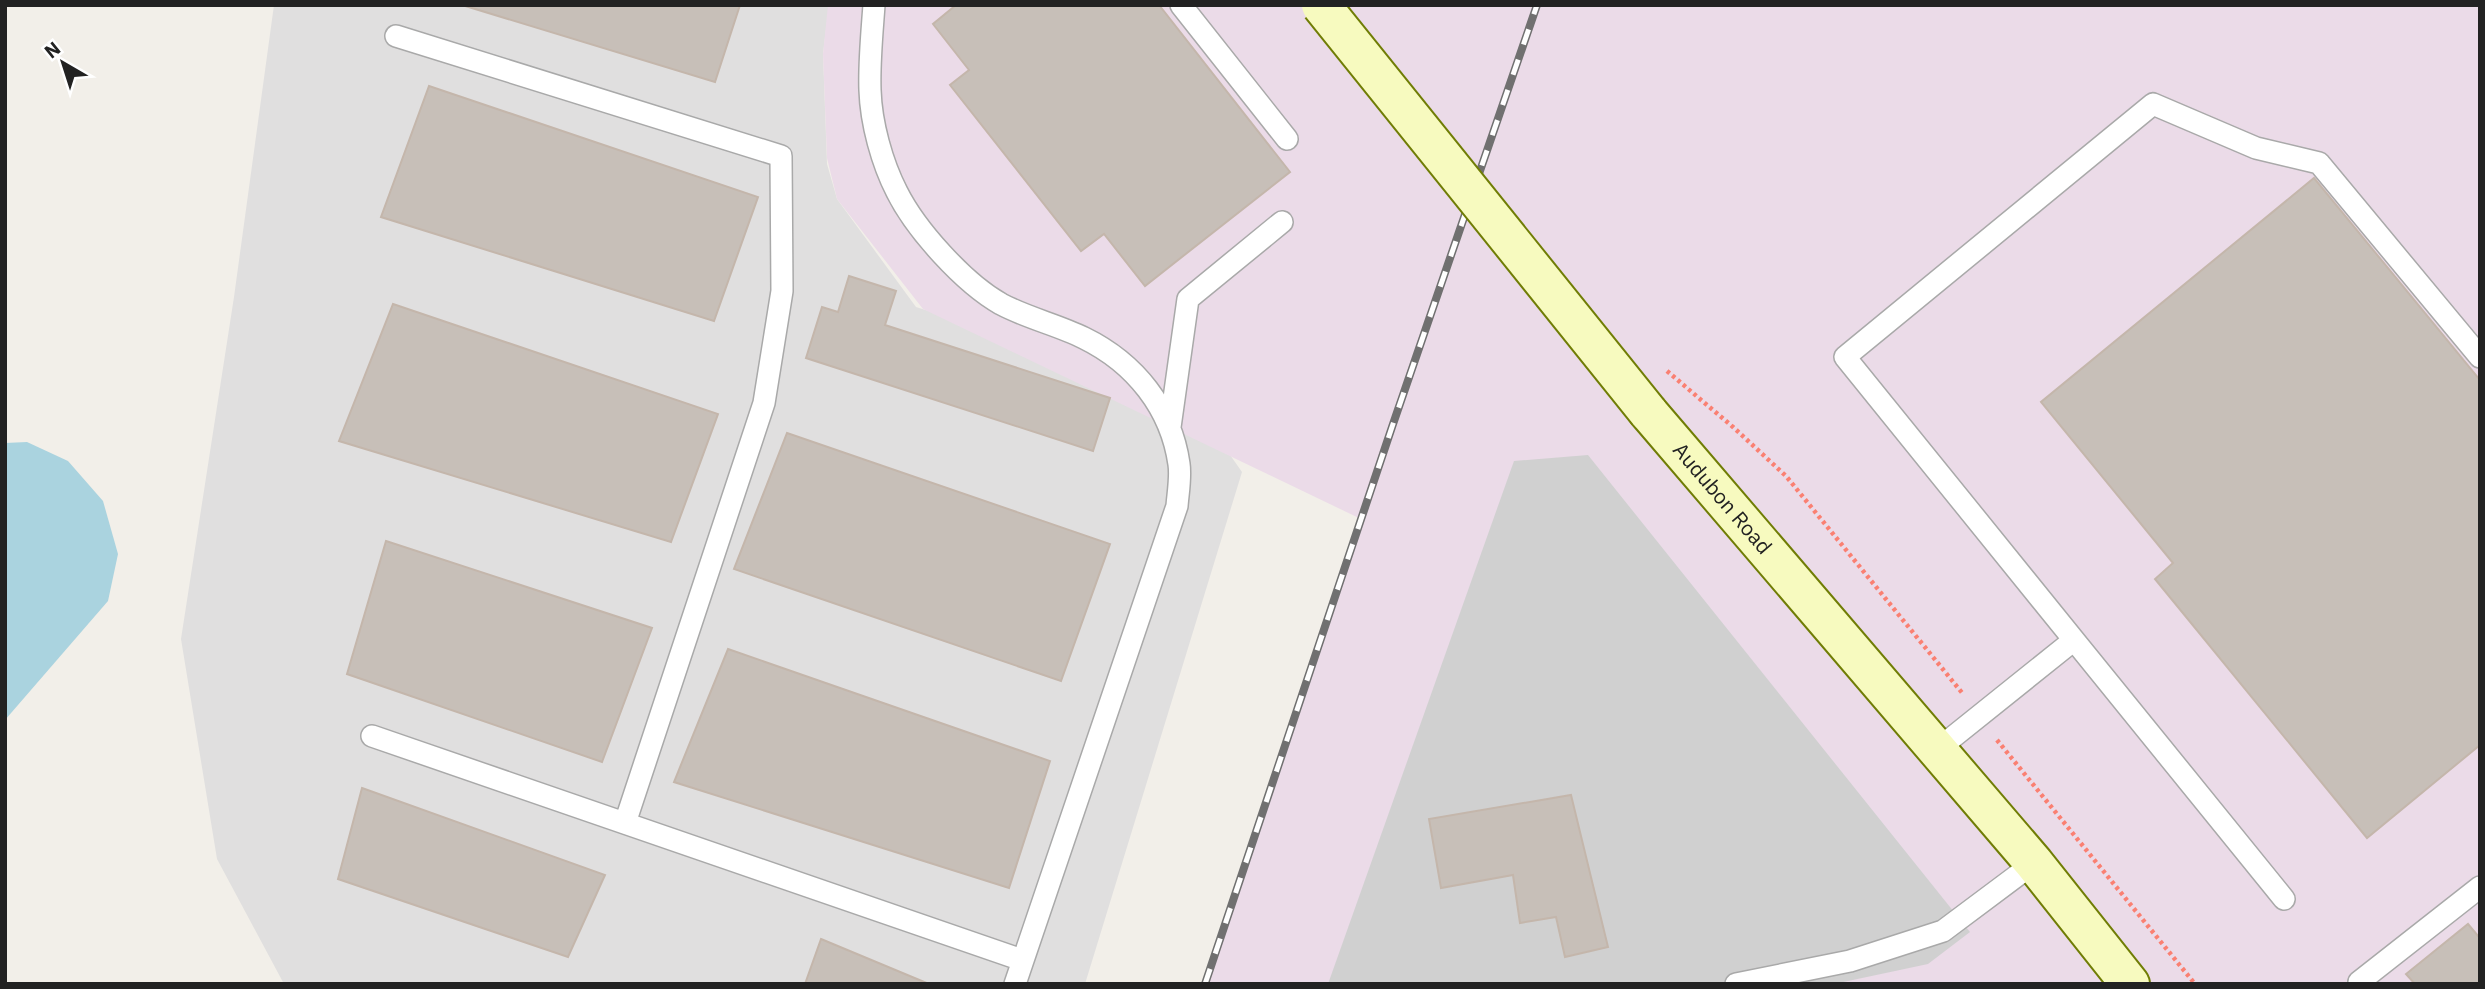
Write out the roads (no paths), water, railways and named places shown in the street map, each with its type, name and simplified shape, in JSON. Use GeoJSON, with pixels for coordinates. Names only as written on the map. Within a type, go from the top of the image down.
{"type":"FeatureCollection","features":[{"type":"Feature","properties":{"kind":"street","name":"Audubon Road"},"geometry":{"type":"LineString","coordinates":[[1321,5],[1648,412],[1938,749],[2034,863],[2130,984]]}},
{"type":"Feature","properties":{"kind":"lane"},"geometry":{"type":"LineString","coordinates":[[874,5],[870,92],[879,143],[897,192],[925,234],[961,274],[1001,304],[1086,339],[1123,363],[1152,392],[1170,427],[1179,466],[1177,506],[1015,984]]}},
{"type":"Feature","properties":{"kind":"lane"},"geometry":{"type":"LineString","coordinates":[[1181,5],[1287,139]]}},
{"type":"Feature","properties":{"kind":"lane"},"geometry":{"type":"LineString","coordinates":[[396,36],[781,156],[782,291],[764,403],[625,823]]}},
{"type":"Feature","properties":{"kind":"lane"},"geometry":{"type":"LineString","coordinates":[[2284,899],[1845,357],[2153,104],[2256,148],[2319,163],[2480,357]]}},
{"type":"Feature","properties":{"kind":"lane"},"geometry":{"type":"LineString","coordinates":[[1170,427],[1188,299],[1282,222]]}},
{"type":"Feature","properties":{"kind":"lane"},"geometry":{"type":"LineString","coordinates":[[1938,749],[2074,640]]}},
{"type":"Feature","properties":{"kind":"lane"},"geometry":{"type":"LineString","coordinates":[[372,736],[1022,960]]}},
{"type":"Feature","properties":{"kind":"lane"},"geometry":{"type":"LineString","coordinates":[[1736,984],[1850,961],[1943,931],[2034,863]]}},
{"type":"Feature","properties":{"kind":"lane"},"geometry":{"type":"LineString","coordinates":[[2361,984],[2359,982],[2480,887]]}},
{"type":"Feature","properties":{"kind":"water"},"geometry":{"type":"Polygon","coordinates":[[[27,442],[68,461],[103,501],[118,554],[108,601],[5,720],[5,443],[27,442]]]}},
{"type":"Feature","properties":{"kind":"railway"},"geometry":{"type":"LineString","coordinates":[[1205,984],[1537,5]]}}]}
